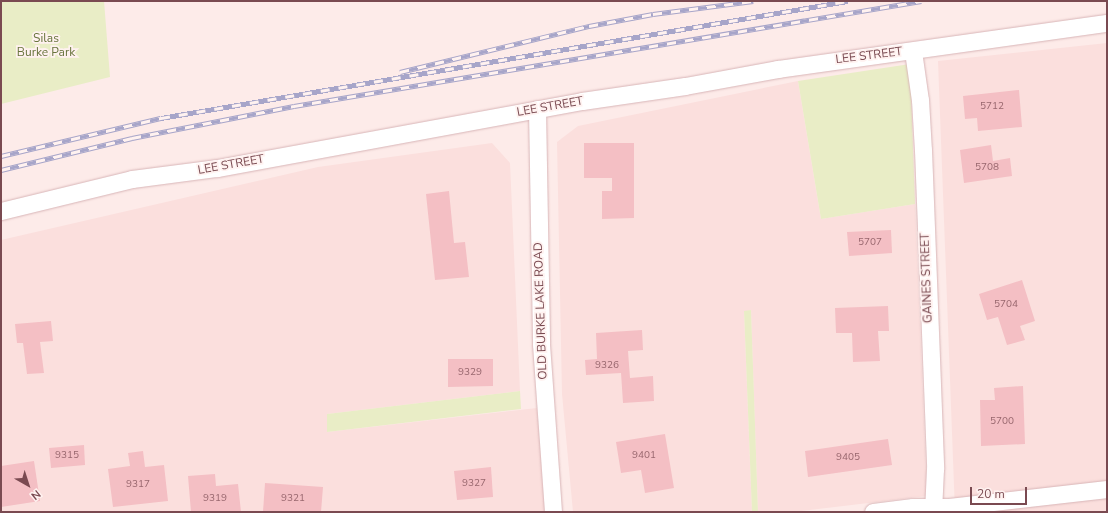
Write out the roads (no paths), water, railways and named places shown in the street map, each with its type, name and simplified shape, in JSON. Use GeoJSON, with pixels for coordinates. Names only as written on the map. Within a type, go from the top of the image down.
{"type":"FeatureCollection","features":[{"type":"Feature","properties":{"kind":"street","name":"LEE STREET"},"geometry":{"type":"LineString","coordinates":[[1,211],[132,179],[217,168],[537,109],[778,68],[1105,24]]}},
{"type":"Feature","properties":{"kind":"street","name":"GAINES STREET"},"geometry":{"type":"LineString","coordinates":[[913,50],[920,100],[923,150],[934,509]]}},
{"type":"Feature","properties":{"kind":"street","name":"OLD BURKE LAKE ROAD"},"geometry":{"type":"LineString","coordinates":[[537,109],[541,344],[553,512]]}},
{"type":"Feature","properties":{"kind":"street"},"geometry":{"type":"LineString","coordinates":[[873,512],[934,509],[1107,489]]}},
{"type":"Feature","properties":{"kind":"railway"},"geometry":{"type":"LineString","coordinates":[[400,72],[589,26],[653,14],[753,1]]}},
{"type":"Feature","properties":{"kind":"railway"},"geometry":{"type":"LineString","coordinates":[[1,156],[161,118],[848,1]]}},
{"type":"Feature","properties":{"kind":"railway"},"geometry":{"type":"LineString","coordinates":[[1,170],[132,138],[294,106],[921,1]]}},
{"type":"Feature","properties":{"kind":"park label","name":"Silas Burke Park"},"geometry":{"type":"Point","coordinates":[46,46]}}]}
